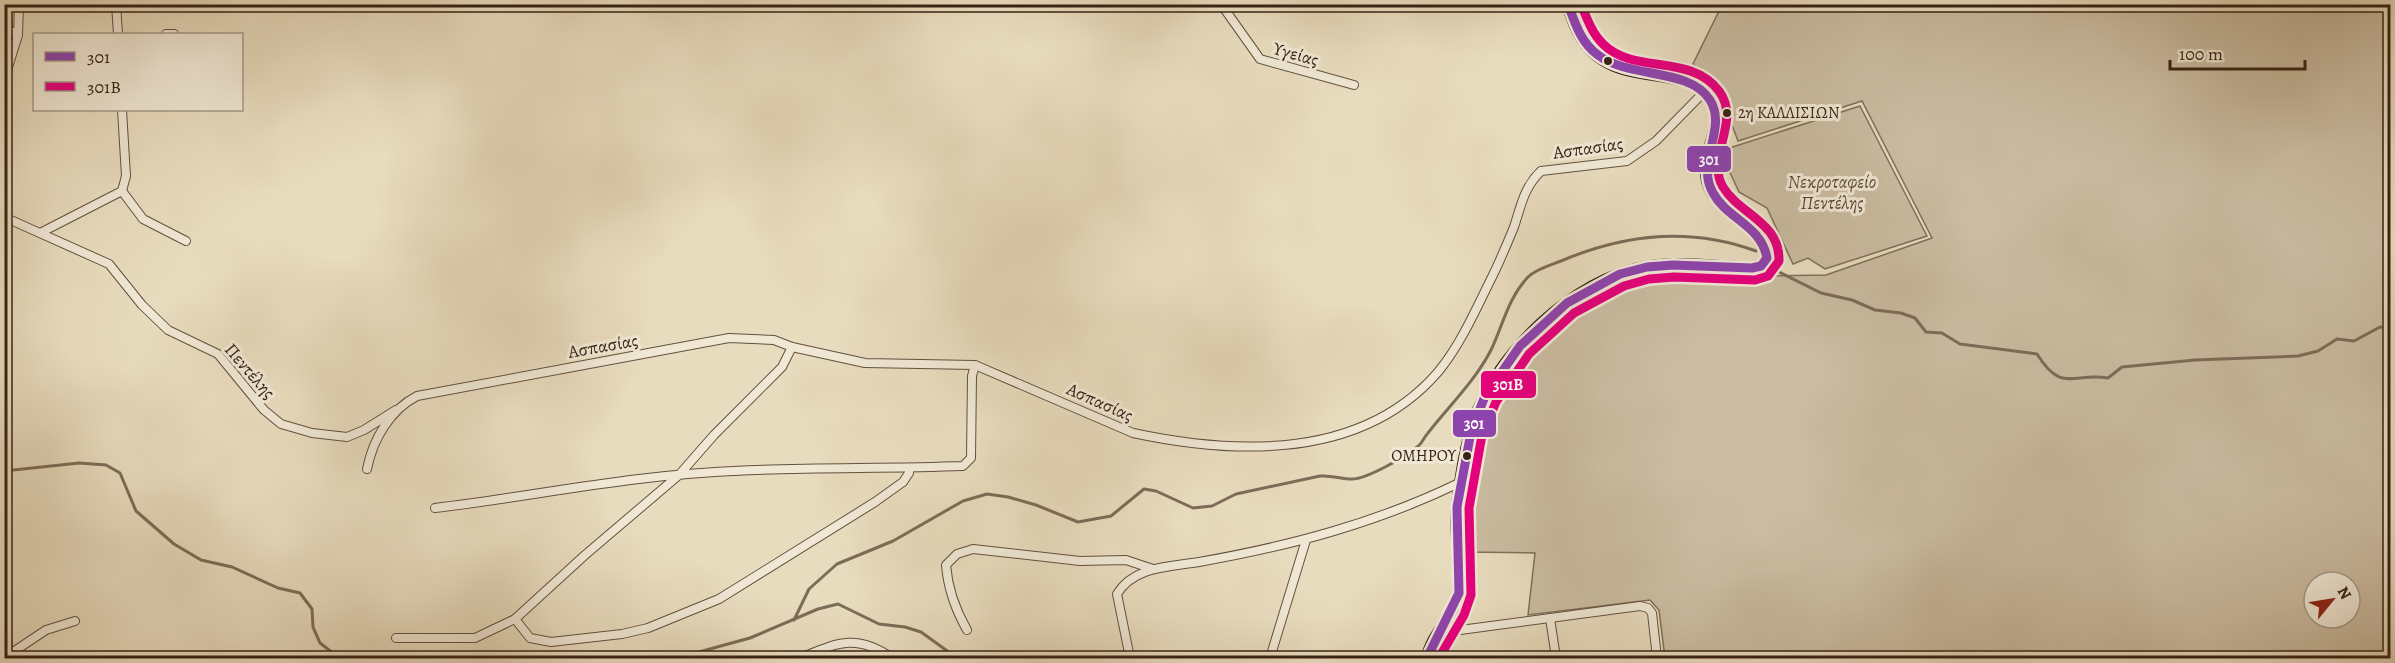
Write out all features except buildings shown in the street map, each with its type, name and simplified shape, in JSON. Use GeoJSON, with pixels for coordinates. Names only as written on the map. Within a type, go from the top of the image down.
{"type":"FeatureCollection","features":[{"type":"Feature","properties":{"kind":"main road"},"geometry":{"type":"LineString","coordinates":[[1427,658],[1438,633],[1454,608],[1459,592],[1456,524],[1461,482],[1474,421],[1496,379],[1529,338],[1575,296],[1613,277],[1650,266],[1692,265],[1750,268],[1765,263],[1767,253],[1764,244],[1719,202],[1709,185],[1706,158],[1716,125],[1716,112],[1704,92],[1687,82],[1626,71],[1608,63],[1584,41],[1568,4]]}},
{"type":"Feature","properties":{"kind":"street"},"geometry":{"type":"LineString","coordinates":[[4,80],[18,34],[19,4]]}},
{"type":"Feature","properties":{"kind":"street"},"geometry":{"type":"LineString","coordinates":[[116,4],[118,33]]}},
{"type":"Feature","properties":{"kind":"street","name":"Υγείας"},"geometry":{"type":"LineString","coordinates":[[1221,4],[1260,59],[1354,85]]}},
{"type":"Feature","properties":{"kind":"street"},"geometry":{"type":"LineString","coordinates":[[4,27],[18,34]]}},
{"type":"Feature","properties":{"kind":"street","name":"Ασπασίας"},"geometry":{"type":"LineString","coordinates":[[367,469],[376,440],[397,410],[417,396],[444,389],[729,338],[774,340],[792,347],[865,363],[975,364],[1133,434],[1160,439],[1229,447],[1268,448],[1314,442],[1351,431],[1397,408],[1438,372],[1469,324],[1505,249],[1525,191],[1541,171],[1556,167],[1627,161],[1656,141],[1704,92]]}},
{"type":"Feature","properties":{"kind":"street"},"geometry":{"type":"LineString","coordinates":[[40,233],[122,191],[126,176],[122,111]]}},
{"type":"Feature","properties":{"kind":"street"},"geometry":{"type":"LineString","coordinates":[[122,191],[143,219],[186,241]]}},
{"type":"Feature","properties":{"kind":"street","name":"Πεντέλης"},"geometry":{"type":"LineString","coordinates":[[4,217],[109,264],[142,305],[168,330],[218,354],[264,410],[281,424],[312,433],[346,437],[364,430],[397,410]]}},
{"type":"Feature","properties":{"kind":"street"},"geometry":{"type":"LineString","coordinates":[[396,638],[475,639],[515,619],[585,555],[679,475],[714,435],[782,367],[792,347]]}},
{"type":"Feature","properties":{"kind":"street"},"geometry":{"type":"LineString","coordinates":[[435,508],[501,501],[639,478],[799,469],[963,466],[971,458],[972,376],[975,364]]}},
{"type":"Feature","properties":{"kind":"street"},"geometry":{"type":"LineString","coordinates":[[515,619],[530,638],[551,642],[622,634],[680,616],[719,599],[875,502],[903,482],[909,473],[909,468]]}},
{"type":"Feature","properties":{"kind":"street"},"geometry":{"type":"LineString","coordinates":[[1130,658],[1117,594],[1125,580],[1152,569],[1306,540],[1404,508],[1461,482]]}},
{"type":"Feature","properties":{"kind":"street"},"geometry":{"type":"LineString","coordinates":[[1270,658],[1306,540]]}},
{"type":"Feature","properties":{"kind":"street"},"geometry":{"type":"LineString","coordinates":[[967,630],[955,608],[948,586],[946,565],[957,554],[973,549],[1080,561],[1125,560],[1152,569]]}},
{"type":"Feature","properties":{"kind":"street"},"geometry":{"type":"LineString","coordinates":[[1438,633],[1640,606],[1648,608],[1652,613],[1657,658]]}},
{"type":"Feature","properties":{"kind":"street"},"geometry":{"type":"LineString","coordinates":[[1550,618],[1556,658]]}},
{"type":"Feature","properties":{"kind":"street"},"geometry":{"type":"LineString","coordinates":[[4,658],[25,641],[46,630],[75,621]]}},
{"type":"Feature","properties":{"kind":"street"},"geometry":{"type":"LineString","coordinates":[[800,658],[837,643],[849,642],[870,646],[892,658]]}},
{"type":"Feature","properties":{"kind":"green space"},"geometry":{"type":"Polygon","coordinates":[[[1722,5],[2390,5],[2390,658],[1665,658],[1659,610],[1650,600],[1528,615],[1535,553],[1467,552],[1468,483],[1483,415],[1502,380],[1531,344],[1574,305],[1606,288],[1645,277],[1712,273],[1764,276],[1826,275],[1932,238],[1862,101],[1738,141],[1722,98],[1693,64],[1722,5]]]}},
{"type":"Feature","properties":{"kind":"green space","name":"Νεκροταφείο Πεντέλης"},"geometry":{"type":"Polygon","coordinates":[[[1860,106],[1927,236],[1825,269],[1808,258],[1793,264],[1767,208],[1739,192],[1720,151],[1860,106]]]}},
{"type":"Feature","properties":{"kind":"waterway"},"geometry":{"type":"LineString","coordinates":[[794,620],[809,589],[837,564],[893,541],[963,501],[987,494],[1036,505],[1078,522],[1111,516],[1144,489],[1156,491],[1193,508],[1212,506],[1236,494],[1320,476],[1352,479],[1376,472],[1420,444],[1462,393],[1491,350],[1515,294],[1528,277],[1535,272],[1609,245],[1658,237],[1682,236],[1707,239],[1732,243],[1756,251]]}},
{"type":"Feature","properties":{"kind":"waterway"},"geometry":{"type":"LineString","coordinates":[[1773,269],[1821,293],[1852,300],[1875,310],[1901,313],[1915,318],[1926,332],[1942,333],[1960,344],[2037,354],[2054,374],[2069,379],[2108,378],[2122,367],[2195,360],[2298,356],[2318,351],[2337,339],[2354,341],[2380,327],[2390,328]]}},
{"type":"Feature","properties":{"kind":"waterway"},"geometry":{"type":"LineString","coordinates":[[4,471],[79,463],[106,465],[120,473],[136,511],[174,544],[201,560],[232,567],[278,588],[300,593],[312,609],[313,627],[320,643],[338,657],[344,658]]}},
{"type":"Feature","properties":{"kind":"waterway"},"geometry":{"type":"LineString","coordinates":[[677,658],[750,638],[818,609],[838,604],[879,624],[905,627],[921,632],[957,658]]}},
{"type":"Feature","properties":{"kind":"transit line","name":"301"},"geometry":{"type":"LineString","coordinates":[[1427,658],[1459,593],[1457,507],[1471,432],[1485,396],[1520,346],[1567,303],[1620,274],[1647,267],[1673,265],[1752,268],[1761,266],[1767,258],[1758,238],[1719,202],[1708,181],[1707,169],[1716,122],[1715,111],[1710,100],[1688,82],[1626,68],[1598,55],[1583,39],[1568,4]]}},
{"type":"Feature","properties":{"kind":"transit line","name":"301B"},"geometry":{"type":"LineString","coordinates":[[1439,658],[1464,615],[1471,595],[1469,508],[1482,435],[1496,402],[1529,354],[1574,313],[1624,286],[1649,279],[1674,277],[1755,280],[1768,276],[1779,261],[1778,248],[1773,237],[1758,220],[1730,197],[1719,176],[1718,164],[1727,115],[1725,103],[1719,91],[1707,79],[1693,72],[1630,59],[1616,53],[1603,44],[1596,35],[1581,4]]}},
{"type":"Feature","properties":{"kind":"place","name":"2η ΚΑΛΛΙΣΙΩΝ"},"geometry":{"type":"Point","coordinates":[1727,113]}},
{"type":"Feature","properties":{"kind":"place","name":"ΟΜΗΡΟΥ"},"geometry":{"type":"Point","coordinates":[1467,456]}}]}
